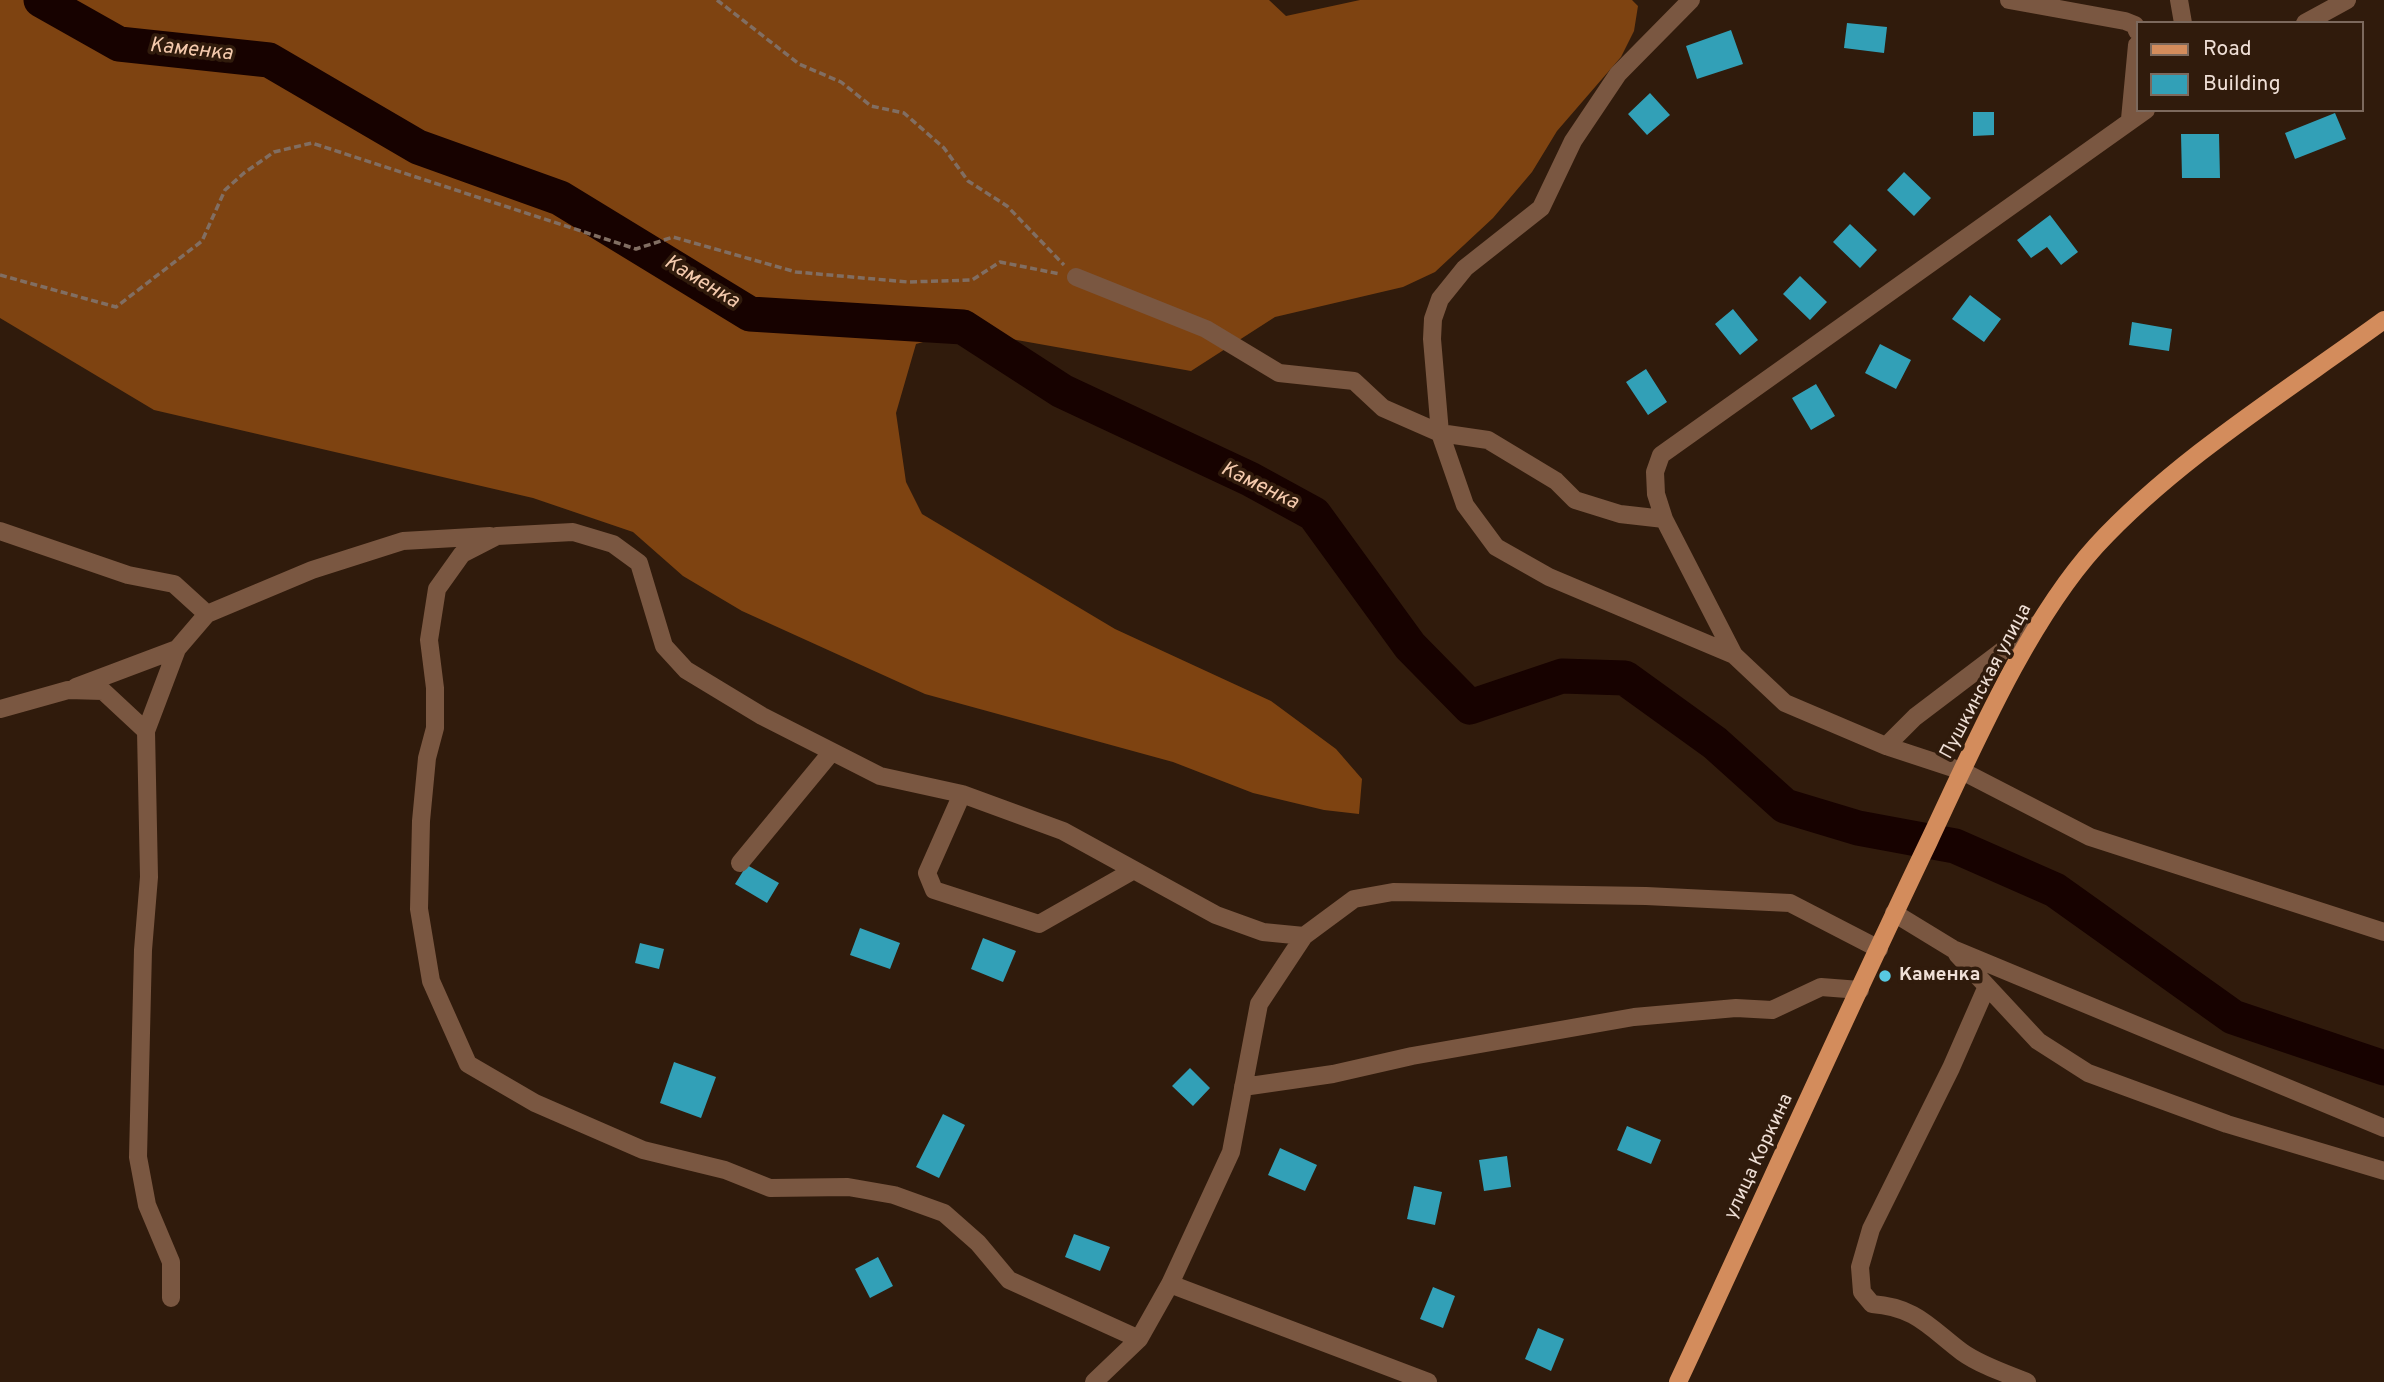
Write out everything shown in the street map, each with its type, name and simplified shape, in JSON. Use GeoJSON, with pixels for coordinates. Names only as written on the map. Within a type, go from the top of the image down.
{"type":"FeatureCollection","features":[{"type":"Feature","properties":{"kind":"main road","name":"Пушкинская улица"},"geometry":{"type":"LineString","coordinates":[[1879,949],[1962,771],[2039,623],[2094,548],[2156,486],[2384,320]]}},
{"type":"Feature","properties":{"kind":"main road","name":"улица Коркина"},"geometry":{"type":"LineString","coordinates":[[1678,1382],[1879,949]]}},
{"type":"Feature","properties":{"kind":"street"},"geometry":{"type":"LineString","coordinates":[[1691,0],[1618,74],[1573,141],[1541,208],[1465,268],[1440,299],[1433,319],[1432,339],[1440,433],[1465,505],[1496,547],[1549,577],[1734,655]]}},
{"type":"Feature","properties":{"kind":"street"},"geometry":{"type":"LineString","coordinates":[[2009,0],[2136,27]]}},
{"type":"Feature","properties":{"kind":"street"},"geometry":{"type":"LineString","coordinates":[[2179,0],[2183,21]]}},
{"type":"Feature","properties":{"kind":"street"},"geometry":{"type":"LineString","coordinates":[[2309,21],[2347,0]]}},
{"type":"Feature","properties":{"kind":"street"},"geometry":{"type":"LineString","coordinates":[[2138,115],[1661,455],[1655,471],[1656,494],[1664,519],[1734,655],[1785,703],[1886,746],[1962,771],[2090,836],[2384,932]]}},
{"type":"Feature","properties":{"kind":"street"},"geometry":{"type":"LineString","coordinates":[[1076,277],[1206,329],[1279,373],[1354,381],[1383,408],[1440,433],[1488,440],[1556,481],[1575,500],[1620,514],[1664,519]]}},
{"type":"Feature","properties":{"kind":"street"},"geometry":{"type":"LineString","coordinates":[[0,531],[128,575],[174,584],[207,614]]}},
{"type":"Feature","properties":{"kind":"street"},"geometry":{"type":"LineString","coordinates":[[171,1298],[171,1262],[147,1205],[138,1157],[144,950],[149,877],[146,731],[177,649],[207,614],[312,570],[403,541],[573,532],[613,544],[639,563],[664,646],[686,670],[830,754],[880,776],[962,794],[1063,831],[1216,915],[1263,932],[1304,936]]}},
{"type":"Feature","properties":{"kind":"street"},"geometry":{"type":"LineString","coordinates":[[497,536],[463,554],[437,589],[429,640],[435,688],[435,728],[427,758],[421,821],[419,909],[431,981],[468,1064],[535,1103],[643,1150],[725,1170],[771,1188],[848,1187],[894,1195],[944,1213],[978,1243],[1009,1280],[1139,1339]]}},
{"type":"Feature","properties":{"kind":"street"},"geometry":{"type":"LineString","coordinates":[[1886,746],[1915,718],[2039,623]]}},
{"type":"Feature","properties":{"kind":"street"},"geometry":{"type":"LineString","coordinates":[[0,709],[68,690],[177,649]]}},
{"type":"Feature","properties":{"kind":"street"},"geometry":{"type":"LineString","coordinates":[[68,690],[103,691],[146,731]]}},
{"type":"Feature","properties":{"kind":"street"},"geometry":{"type":"LineString","coordinates":[[740,863],[830,754]]}},
{"type":"Feature","properties":{"kind":"street"},"geometry":{"type":"LineString","coordinates":[[962,794],[927,873],[934,890],[1039,925],[1134,870]]}},
{"type":"Feature","properties":{"kind":"street"},"geometry":{"type":"LineString","coordinates":[[1094,1382],[1139,1339],[1170,1284],[1231,1152],[1259,1004],[1304,936],[1354,899],[1393,892],[1646,896],[1790,902],[1879,949]]}},
{"type":"Feature","properties":{"kind":"street"},"geometry":{"type":"LineString","coordinates":[[1894,913],[1953,949],[2384,1128]]}},
{"type":"Feature","properties":{"kind":"street"},"geometry":{"type":"LineString","coordinates":[[1953,949],[2038,1041],[2088,1073],[2227,1124],[2384,1171]]}},
{"type":"Feature","properties":{"kind":"street"},"geometry":{"type":"LineString","coordinates":[[1987,986],[1951,1068],[1871,1229],[1860,1267],[1862,1292],[1872,1304],[1891,1306],[1926,1320],[1964,1354],[2027,1382]]}},
{"type":"Feature","properties":{"kind":"street"},"geometry":{"type":"LineString","coordinates":[[1243,1087],[1332,1074],[1412,1056],[1634,1017],[1736,1008],[1772,1010],[1821,987],[1860,990]]}},
{"type":"Feature","properties":{"kind":"street"},"geometry":{"type":"LineString","coordinates":[[1170,1284],[1428,1382]]}},
{"type":"Feature","properties":{"kind":"path"},"geometry":{"type":"LineString","coordinates":[[717,0],[799,64],[841,82],[871,106],[904,113],[944,148],[968,181],[1007,206],[1076,277]]}},
{"type":"Feature","properties":{"kind":"path"},"geometry":{"type":"LineString","coordinates":[[0,275],[116,307],[202,241],[225,190],[244,173],[274,152],[312,142],[636,249],[673,237],[796,272],[908,282],[972,279],[1000,262],[1076,277]]}},
{"type":"Feature","properties":{"kind":"shaded area"},"geometry":{"type":"Polygon","coordinates":[[[0,0],[1269,0],[1286,16],[1360,0],[1632,0],[1638,6],[1634,31],[1621,57],[1557,131],[1532,172],[1493,218],[1435,272],[1403,287],[1275,317],[1191,371],[983,334],[944,336],[916,344],[896,413],[906,482],[922,514],[1115,629],[1271,701],[1336,749],[1362,779],[1359,814],[1324,810],[1253,793],[1173,762],[925,694],[742,611],[683,576],[633,532],[533,498],[154,410],[0,318],[0,0]]]}},
{"type":"Feature","properties":{"kind":"building"},"geometry":{"type":"Polygon","coordinates":[[[1847,23],[1887,27],[1884,53],[1844,48],[1847,23]]]}},
{"type":"Feature","properties":{"kind":"building"},"geometry":{"type":"Polygon","coordinates":[[[1731,30],[1743,64],[1697,79],[1686,46],[1731,30]]]}},
{"type":"Feature","properties":{"kind":"building"},"geometry":{"type":"Polygon","coordinates":[[[1650,93],[1670,115],[1647,135],[1628,114],[1650,93]]]}},
{"type":"Feature","properties":{"kind":"building"},"geometry":{"type":"Polygon","coordinates":[[[1973,112],[1994,112],[1994,135],[1973,136],[1973,112]]]}},
{"type":"Feature","properties":{"kind":"building"},"geometry":{"type":"Polygon","coordinates":[[[2335,113],[2346,139],[2295,159],[2285,133],[2335,113]]]}},
{"type":"Feature","properties":{"kind":"building"},"geometry":{"type":"Polygon","coordinates":[[[2181,134],[2219,134],[2220,178],[2182,178],[2181,134]]]}},
{"type":"Feature","properties":{"kind":"building"},"geometry":{"type":"Polygon","coordinates":[[[1904,172],[1931,198],[1914,216],[1887,190],[1904,172]]]}},
{"type":"Feature","properties":{"kind":"building"},"geometry":{"type":"Polygon","coordinates":[[[2050,215],[2078,252],[2061,265],[2047,247],[2031,258],[2017,240],[2050,215]]]}},
{"type":"Feature","properties":{"kind":"building"},"geometry":{"type":"Polygon","coordinates":[[[1850,224],[1877,250],[1860,268],[1833,242],[1850,224]]]}},
{"type":"Feature","properties":{"kind":"building"},"geometry":{"type":"Polygon","coordinates":[[[1800,276],[1827,302],[1810,320],[1783,294],[1800,276]]]}},
{"type":"Feature","properties":{"kind":"building"},"geometry":{"type":"Polygon","coordinates":[[[1970,295],[2001,319],[1984,342],[1952,319],[1970,295]]]}},
{"type":"Feature","properties":{"kind":"building"},"geometry":{"type":"Polygon","coordinates":[[[1733,309],[1758,340],[1740,355],[1715,324],[1733,309]]]}},
{"type":"Feature","properties":{"kind":"building"},"geometry":{"type":"Polygon","coordinates":[[[2132,322],[2172,329],[2169,351],[2129,345],[2132,322]]]}},
{"type":"Feature","properties":{"kind":"building"},"geometry":{"type":"Polygon","coordinates":[[[1880,344],[1911,360],[1896,389],[1865,373],[1880,344]]]}},
{"type":"Feature","properties":{"kind":"building"},"geometry":{"type":"Polygon","coordinates":[[[1646,369],[1667,402],[1648,415],[1626,382],[1646,369]]]}},
{"type":"Feature","properties":{"kind":"building"},"geometry":{"type":"Polygon","coordinates":[[[1816,384],[1835,416],[1811,430],[1792,398],[1816,384]]]}},
{"type":"Feature","properties":{"kind":"building"},"geometry":{"type":"Polygon","coordinates":[[[747,865],[779,883],[767,903],[735,884],[747,865]]]}},
{"type":"Feature","properties":{"kind":"building"},"geometry":{"type":"Polygon","coordinates":[[[860,928],[900,943],[890,969],[850,955],[860,928]]]}},
{"type":"Feature","properties":{"kind":"building"},"geometry":{"type":"Polygon","coordinates":[[[983,938],[1016,951],[1003,982],[971,969],[983,938]]]}},
{"type":"Feature","properties":{"kind":"building"},"geometry":{"type":"Polygon","coordinates":[[[640,943],[664,949],[659,969],[635,963],[640,943]]]}},
{"type":"Feature","properties":{"kind":"building"},"geometry":{"type":"Polygon","coordinates":[[[674,1062],[716,1077],[701,1118],[660,1103],[674,1062]]]}},
{"type":"Feature","properties":{"kind":"building"},"geometry":{"type":"Polygon","coordinates":[[[1190,1068],[1210,1088],[1193,1106],[1172,1086],[1190,1068]]]}},
{"type":"Feature","properties":{"kind":"building"},"geometry":{"type":"Polygon","coordinates":[[[943,1114],[965,1125],[939,1178],[916,1167],[943,1114]]]}},
{"type":"Feature","properties":{"kind":"building"},"geometry":{"type":"Polygon","coordinates":[[[1627,1126],[1661,1140],[1651,1164],[1617,1150],[1627,1126]]]}},
{"type":"Feature","properties":{"kind":"building"},"geometry":{"type":"Polygon","coordinates":[[[1280,1148],[1317,1165],[1305,1191],[1268,1175],[1280,1148]]]}},
{"type":"Feature","properties":{"kind":"building"},"geometry":{"type":"Polygon","coordinates":[[[1507,1156],[1511,1187],[1484,1191],[1479,1160],[1507,1156]]]}},
{"type":"Feature","properties":{"kind":"building"},"geometry":{"type":"Polygon","coordinates":[[[1414,1186],[1442,1192],[1435,1225],[1407,1219],[1414,1186]]]}},
{"type":"Feature","properties":{"kind":"building"},"geometry":{"type":"Polygon","coordinates":[[[1074,1234],[1110,1247],[1100,1271],[1065,1257],[1074,1234]]]}},
{"type":"Feature","properties":{"kind":"building"},"geometry":{"type":"Polygon","coordinates":[[[878,1257],[893,1286],[870,1298],[855,1269],[878,1257]]]}},
{"type":"Feature","properties":{"kind":"building"},"geometry":{"type":"Polygon","coordinates":[[[1433,1287],[1455,1296],[1443,1328],[1420,1319],[1433,1287]]]}},
{"type":"Feature","properties":{"kind":"building"},"geometry":{"type":"Polygon","coordinates":[[[1538,1328],[1564,1339],[1551,1371],[1525,1359],[1538,1328]]]}},
{"type":"Feature","properties":{"kind":"waterway","name":"Каменка"},"geometry":{"type":"LineString","coordinates":[[41,0],[119,44],[269,60],[418,147],[560,198],[750,314],[963,327],[1062,391],[1250,479],[1314,514],[1410,646],[1470,707],[1562,676],[1625,678],[1715,743],[1785,806],[1858,828],[1955,846],[2055,890],[2233,1017],[2384,1068]]}},
{"type":"Feature","properties":{"kind":"place","name":"Каменка"},"geometry":{"type":"Point","coordinates":[1885,976]}}]}
